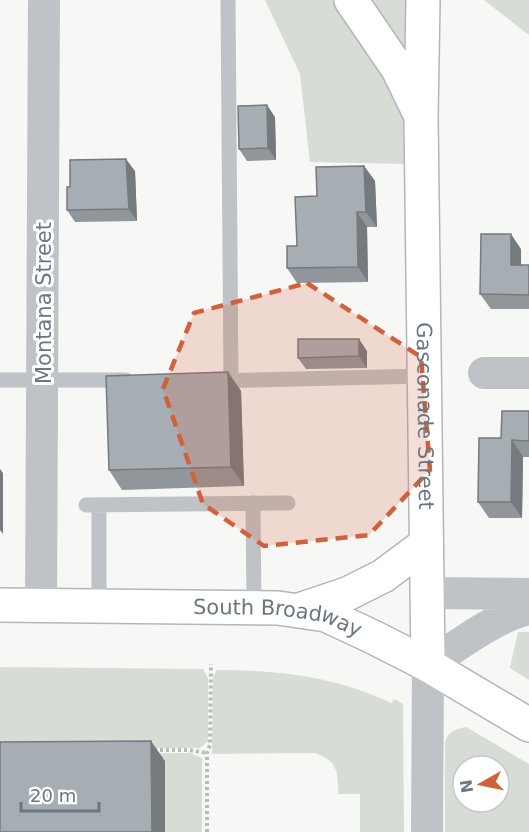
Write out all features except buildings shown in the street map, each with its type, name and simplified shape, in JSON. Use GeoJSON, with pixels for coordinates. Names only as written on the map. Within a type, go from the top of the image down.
{"type":"FeatureCollection","features":[{"type":"Feature","properties":{"kind":"main road"},"geometry":{"type":"LineString","coordinates":[[351,0],[398,69],[422,116]]}},
{"type":"Feature","properties":{"kind":"main road","name":"Gasconade Street"},"geometry":{"type":"LineString","coordinates":[[423,0],[422,116],[428,665]]}},
{"type":"Feature","properties":{"kind":"main road"},"geometry":{"type":"LineString","coordinates":[[299,610],[347,594],[384,576],[426,544]]}},
{"type":"Feature","properties":{"kind":"main road","name":"South Broadway"},"geometry":{"type":"LineString","coordinates":[[0,605],[254,607],[299,610],[326,615],[428,665],[529,725]]}},
{"type":"Feature","properties":{"kind":"street","name":"Montana Street"},"geometry":{"type":"LineString","coordinates":[[41,605],[44,380],[44,0]]}},
{"type":"Feature","properties":{"kind":"street"},"geometry":{"type":"LineString","coordinates":[[484,373],[529,373]]}},
{"type":"Feature","properties":{"kind":"street"},"geometry":{"type":"LineString","coordinates":[[426,593],[529,594]]}},
{"type":"Feature","properties":{"kind":"street"},"geometry":{"type":"LineString","coordinates":[[428,665],[478,633],[519,611],[529,609]]}},
{"type":"Feature","properties":{"kind":"street","name":"Gasconade Street"},"geometry":{"type":"LineString","coordinates":[[427,832],[428,665]]}},
{"type":"Feature","properties":{"kind":"lane"},"geometry":{"type":"LineString","coordinates":[[228,0],[231,381]]}},
{"type":"Feature","properties":{"kind":"lane"},"geometry":{"type":"LineString","coordinates":[[196,381],[424,376]]}},
{"type":"Feature","properties":{"kind":"lane"},"geometry":{"type":"LineString","coordinates":[[0,380],[137,380]]}},
{"type":"Feature","properties":{"kind":"lane"},"geometry":{"type":"LineString","coordinates":[[253,503],[254,607]]}},
{"type":"Feature","properties":{"kind":"lane"},"geometry":{"type":"LineString","coordinates":[[99,606],[92,505],[288,503]]}},
{"type":"Feature","properties":{"kind":"path"},"geometry":{"type":"LineString","coordinates":[[207,832],[207,753],[210,745],[211,664]]}},
{"type":"Feature","properties":{"kind":"path"},"geometry":{"type":"LineString","coordinates":[[154,750],[189,750],[207,753]]}},
{"type":"Feature","properties":{"kind":"highlighted area"},"geometry":{"type":"Polygon","coordinates":[[[307,283],[421,357],[430,470],[369,535],[264,546],[203,504],[163,389],[194,313],[307,283]]]}},
{"type":"Feature","properties":{"kind":"shaded area"},"geometry":{"type":"Polygon","coordinates":[[[265,0],[335,0],[390,77],[406,113],[409,164],[310,162],[300,74],[265,0]]]}},
{"type":"Feature","properties":{"kind":"shaded area"},"geometry":{"type":"Polygon","coordinates":[[[360,0],[412,0],[412,64],[360,0]]]}},
{"type":"Feature","properties":{"kind":"shaded area"},"geometry":{"type":"Polygon","coordinates":[[[484,0],[529,0],[529,35],[484,0]]]}},
{"type":"Feature","properties":{"kind":"shaded area"},"geometry":{"type":"Polygon","coordinates":[[[518,632],[529,632],[529,680],[510,668],[518,632]]]}},
{"type":"Feature","properties":{"kind":"shaded area"},"geometry":{"type":"Polygon","coordinates":[[[0,667],[203,669],[208,678],[208,741],[200,748],[0,748],[0,667]]]}},
{"type":"Feature","properties":{"kind":"shaded area"},"geometry":{"type":"Polygon","coordinates":[[[217,670],[262,671],[306,676],[349,686],[391,703],[395,699],[403,704],[404,832],[360,832],[360,794],[338,794],[337,773],[332,764],[323,756],[315,753],[212,754],[213,677],[217,670]]]}},
{"type":"Feature","properties":{"kind":"shaded area"},"geometry":{"type":"Polygon","coordinates":[[[466,727],[529,764],[529,832],[445,832],[445,742],[456,730],[466,727]]]}},
{"type":"Feature","properties":{"kind":"shaded area"},"geometry":{"type":"Polygon","coordinates":[[[190,753],[202,758],[202,832],[165,832],[165,761],[0,754],[190,753]]]}}]}
